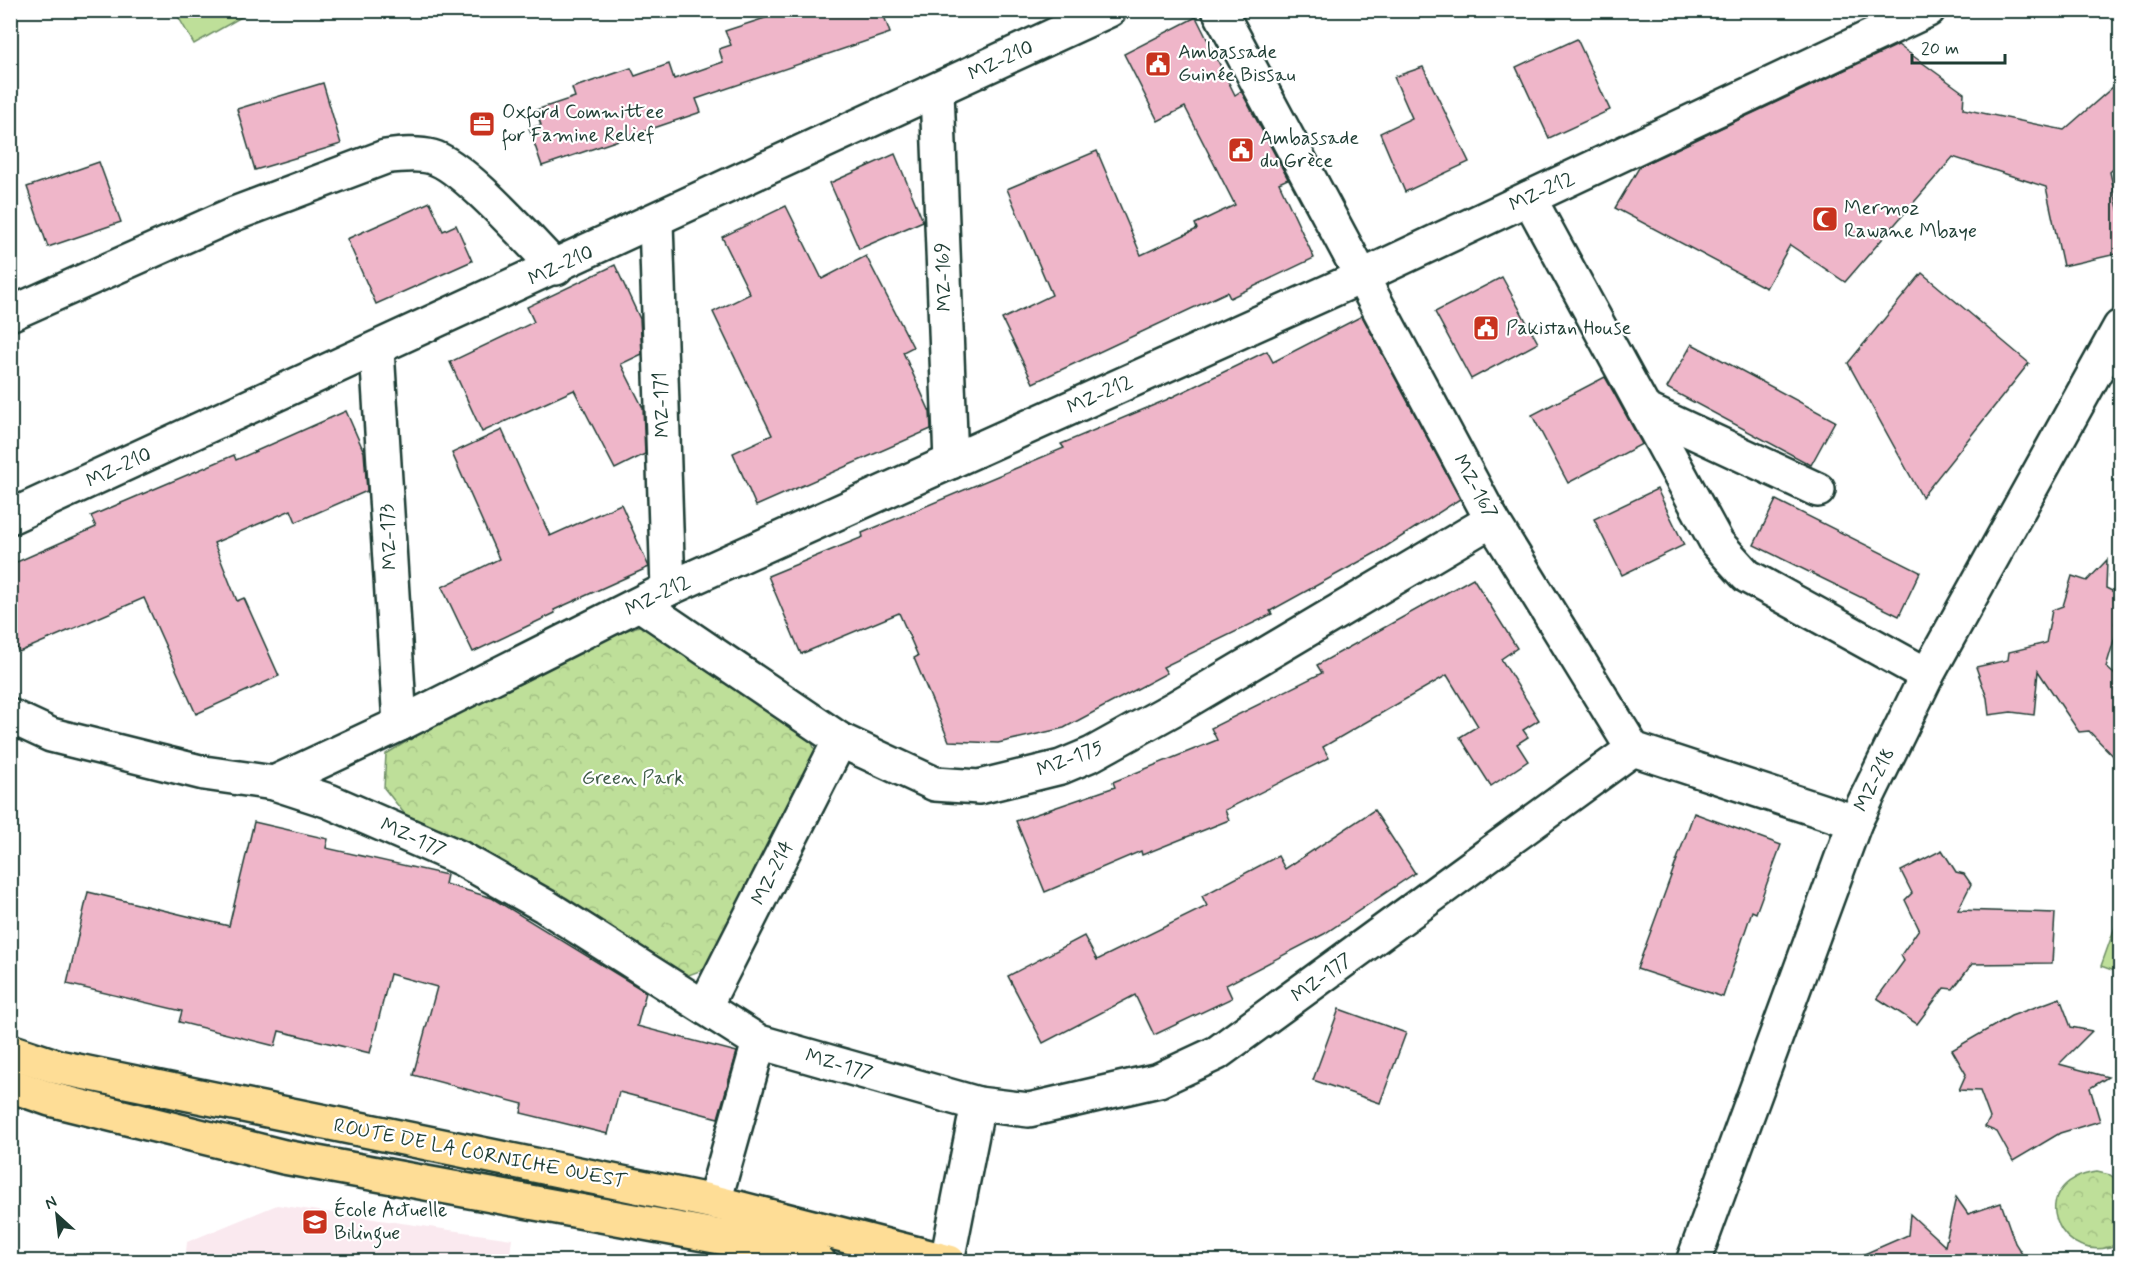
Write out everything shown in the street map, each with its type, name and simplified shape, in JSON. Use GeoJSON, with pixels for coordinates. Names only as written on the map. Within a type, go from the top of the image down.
{"type":"FeatureCollection","features":[{"type":"Feature","properties":{"kind":"highway","name":"ROUTE DE LA CORNICHE OUEST"},"geometry":{"type":"LineString","coordinates":[[10,1051],[58,1067],[714,1202],[948,1261]]}},
{"type":"Feature","properties":{"kind":"highway","name":"ROUTE DE LA CORNICHE OUEST"},"geometry":{"type":"LineString","coordinates":[[10,1085],[50,1099],[284,1157],[737,1240],[819,1262]]}},
{"type":"Feature","properties":{"kind":"street","name":"MZ-210"},"geometry":{"type":"LineString","coordinates":[[10,518],[656,222],[1109,10]]}},
{"type":"Feature","properties":{"kind":"street","name":"MZ-167"},"geometry":{"type":"LineString","coordinates":[[1219,10],[1492,520],[1632,749]]}},
{"type":"Feature","properties":{"kind":"street","name":"MZ-212"},"geometry":{"type":"LineString","coordinates":[[274,783],[400,724],[669,589],[1361,277],[1928,10]]}},
{"type":"Feature","properties":{"kind":"street","name":"MZ-169"},"geometry":{"type":"LineString","coordinates":[[937,91],[951,462]]}},
{"type":"Feature","properties":{"kind":"street"},"geometry":{"type":"LineString","coordinates":[[10,314],[234,214],[385,157],[405,155],[432,157],[454,167],[556,268]]}},
{"type":"Feature","properties":{"kind":"street"},"geometry":{"type":"LineString","coordinates":[[1529,198],[1717,543],[1729,559],[1747,576],[1927,675]]}},
{"type":"Feature","properties":{"kind":"street","name":"MZ-171"},"geometry":{"type":"LineString","coordinates":[[656,222],[669,589]]}},
{"type":"Feature","properties":{"kind":"street","name":"MZ-218"},"geometry":{"type":"LineString","coordinates":[[1693,1262],[1855,822],[1927,675],[2121,327]]}},
{"type":"Feature","properties":{"kind":"street","name":"MZ-173"},"geometry":{"type":"LineString","coordinates":[[377,350],[400,724]]}},
{"type":"Feature","properties":{"kind":"street"},"geometry":{"type":"LineString","coordinates":[[1644,409],[1818,490]]}},
{"type":"Feature","properties":{"kind":"street","name":"MZ-175"},"geometry":{"type":"LineString","coordinates":[[640,604],[840,740],[935,784],[979,787],[1061,766],[1092,754],[1175,708],[1492,520]]}},
{"type":"Feature","properties":{"kind":"street","name":"MZ-177"},"geometry":{"type":"LineString","coordinates":[[10,717],[62,738],[204,773],[274,783],[329,801],[460,858],[545,906],[759,1042],[978,1104],[1029,1110],[1159,1080],[1217,1053],[1632,749]]}},
{"type":"Feature","properties":{"kind":"street","name":"MZ-214"},"geometry":{"type":"LineString","coordinates":[[705,1006],[840,740]]}},
{"type":"Feature","properties":{"kind":"street"},"geometry":{"type":"LineString","coordinates":[[1632,749],[1855,822]]}},
{"type":"Feature","properties":{"kind":"street"},"geometry":{"type":"LineString","coordinates":[[714,1202],[759,1042]]}},
{"type":"Feature","properties":{"kind":"street"},"geometry":{"type":"LineString","coordinates":[[948,1261],[978,1104]]}},
{"type":"Feature","properties":{"kind":"shaded area","name":"École Actuelle Bilingue"},"geometry":{"type":"Polygon","coordinates":[[[277,1205],[512,1239],[509,1261],[185,1261],[187,1242],[277,1205]]]}},
{"type":"Feature","properties":{"kind":"green space"},"geometry":{"type":"Polygon","coordinates":[[[175,11],[252,11],[194,44],[175,11]]]}},
{"type":"Feature","properties":{"kind":"green space","name":"Green Park"},"geometry":{"type":"Polygon","coordinates":[[[642,625],[683,647],[807,730],[816,753],[716,965],[686,976],[567,898],[407,817],[384,788],[386,754],[439,722],[609,636],[642,625]]]}},
{"type":"Feature","properties":{"kind":"green space"},"geometry":{"type":"Polygon","coordinates":[[[2120,913],[2120,973],[2101,966],[2120,913]]]}},
{"type":"Feature","properties":{"kind":"green space"},"geometry":{"type":"Polygon","coordinates":[[[2097,1172],[2110,1175],[2120,1182],[2120,1243],[2099,1249],[2081,1246],[2066,1236],[2058,1222],[2055,1207],[2060,1191],[2073,1179],[2097,1172]]]}},
{"type":"Feature","properties":{"kind":"building"},"geometry":{"type":"Polygon","coordinates":[[[762,10],[882,10],[890,33],[696,99],[701,112],[542,166],[529,128],[541,125],[536,110],[575,97],[572,88],[631,68],[635,76],[669,64],[674,79],[723,62],[719,49],[731,45],[725,31],[765,18],[762,10]]]}},
{"type":"Feature","properties":{"kind":"building"},"geometry":{"type":"Polygon","coordinates":[[[1196,17],[1235,95],[1241,91],[1288,179],[1279,183],[1314,258],[1230,298],[1227,292],[1033,383],[1002,319],[1052,295],[1007,189],[1097,151],[1141,255],[1197,229],[1195,224],[1235,205],[1185,107],[1158,121],[1124,54],[1196,17]]]}},
{"type":"Feature","properties":{"kind":"building"},"geometry":{"type":"Polygon","coordinates":[[[1577,39],[1610,110],[1549,138],[1516,67],[1577,39]]]}},
{"type":"Feature","properties":{"kind":"building"},"geometry":{"type":"Polygon","coordinates":[[[1898,45],[1964,93],[1963,109],[2064,130],[2121,80],[2121,162],[2110,172],[2121,222],[2121,253],[2063,266],[2046,187],[1953,157],[1845,282],[1790,245],[1766,288],[1615,208],[1640,166],[1898,45]]]}},
{"type":"Feature","properties":{"kind":"building"},"geometry":{"type":"Polygon","coordinates":[[[1423,67],[1469,162],[1405,192],[1380,133],[1412,118],[1394,77],[1423,67]]]}},
{"type":"Feature","properties":{"kind":"building"},"geometry":{"type":"Polygon","coordinates":[[[323,83],[341,144],[255,170],[237,109],[323,83]]]}},
{"type":"Feature","properties":{"kind":"building"},"geometry":{"type":"Polygon","coordinates":[[[895,154],[923,221],[859,249],[830,183],[895,154]]]}},
{"type":"Feature","properties":{"kind":"building"},"geometry":{"type":"Polygon","coordinates":[[[99,162],[121,222],[48,247],[27,187],[99,162]]]}},
{"type":"Feature","properties":{"kind":"building"},"geometry":{"type":"Polygon","coordinates":[[[430,202],[443,231],[456,225],[472,261],[376,304],[347,239],[430,202]]]}},
{"type":"Feature","properties":{"kind":"building"},"geometry":{"type":"Polygon","coordinates":[[[786,206],[822,279],[866,256],[913,347],[903,352],[930,412],[931,429],[756,506],[733,453],[772,435],[713,312],[750,294],[722,237],[786,206]]]}},
{"type":"Feature","properties":{"kind":"building"},"geometry":{"type":"Polygon","coordinates":[[[615,265],[640,319],[642,354],[621,364],[643,408],[645,454],[615,469],[574,390],[482,432],[450,362],[534,322],[527,307],[615,265]]]}},
{"type":"Feature","properties":{"kind":"building"},"geometry":{"type":"Polygon","coordinates":[[[1922,273],[2029,363],[1922,497],[1848,363],[1922,273]]]}},
{"type":"Feature","properties":{"kind":"building","name":"Pakistan House"},"geometry":{"type":"Polygon","coordinates":[[[1502,277],[1538,343],[1471,379],[1435,312],[1502,277]]]}},
{"type":"Feature","properties":{"kind":"building"},"geometry":{"type":"Polygon","coordinates":[[[1362,316],[1460,499],[1379,551],[1270,611],[1272,614],[1163,667],[1167,673],[1064,728],[998,743],[949,741],[914,658],[918,656],[899,613],[801,654],[768,576],[863,537],[862,533],[1064,448],[1061,444],[1166,400],[1267,351],[1273,362],[1362,316]]]}},
{"type":"Feature","properties":{"kind":"building"},"geometry":{"type":"Polygon","coordinates":[[[1692,344],[1835,421],[1811,465],[1667,388],[1692,344]]]}},
{"type":"Feature","properties":{"kind":"building"},"geometry":{"type":"Polygon","coordinates":[[[1605,377],[1642,444],[1568,483],[1532,415],[1605,377]]]}},
{"type":"Feature","properties":{"kind":"building"},"geometry":{"type":"Polygon","coordinates":[[[346,411],[364,452],[367,491],[296,522],[291,510],[214,543],[237,601],[244,598],[279,676],[196,714],[144,598],[19,652],[10,634],[10,565],[96,527],[91,516],[234,455],[236,460],[346,411]]]}},
{"type":"Feature","properties":{"kind":"building"},"geometry":{"type":"Polygon","coordinates":[[[502,430],[550,536],[621,504],[649,567],[554,610],[555,613],[473,652],[442,587],[499,559],[452,453],[502,430]]]}},
{"type":"Feature","properties":{"kind":"building"},"geometry":{"type":"Polygon","coordinates":[[[1657,489],[1684,545],[1622,575],[1594,519],[1657,489]]]}},
{"type":"Feature","properties":{"kind":"building"},"geometry":{"type":"Polygon","coordinates":[[[1776,500],[1920,572],[1899,616],[1754,545],[1776,500]]]}},
{"type":"Feature","properties":{"kind":"building"},"geometry":{"type":"Polygon","coordinates":[[[2107,560],[2106,588],[2120,595],[2115,624],[2118,627],[2106,667],[2121,680],[2121,764],[2089,731],[2079,732],[2038,671],[2034,715],[2011,712],[1989,715],[1987,698],[1976,667],[2008,660],[2009,652],[2046,643],[2052,610],[2063,606],[2072,576],[2087,581],[2107,560]]]}},
{"type":"Feature","properties":{"kind":"building"},"geometry":{"type":"Polygon","coordinates":[[[1473,578],[1517,648],[1501,659],[1539,720],[1523,730],[1528,737],[1517,744],[1528,761],[1491,786],[1460,737],[1478,726],[1447,675],[1323,747],[1329,758],[1225,810],[1229,820],[1142,855],[1141,851],[1045,892],[1016,821],[1115,787],[1113,782],[1217,740],[1211,728],[1322,673],[1317,665],[1473,578]]]}},
{"type":"Feature","properties":{"kind":"building"},"geometry":{"type":"Polygon","coordinates":[[[1374,810],[1415,873],[1324,934],[1226,985],[1232,998],[1154,1035],[1135,995],[1043,1043],[1008,976],[1084,936],[1097,960],[1207,906],[1202,896],[1278,856],[1285,869],[1374,810]]]}},
{"type":"Feature","properties":{"kind":"building"},"geometry":{"type":"Polygon","coordinates":[[[1694,813],[1781,845],[1756,913],[1752,911],[1723,997],[1637,969],[1694,813]]]}},
{"type":"Feature","properties":{"kind":"building"},"geometry":{"type":"Polygon","coordinates":[[[254,822],[328,839],[326,848],[447,875],[445,884],[492,898],[646,992],[637,1026],[737,1052],[718,1118],[619,1092],[608,1134],[521,1113],[523,1104],[413,1075],[437,987],[390,974],[370,1053],[279,1031],[275,1046],[179,1022],[182,1011],[67,984],[88,892],[229,926],[254,822]]]}},
{"type":"Feature","properties":{"kind":"building"},"geometry":{"type":"Polygon","coordinates":[[[1942,850],[1956,872],[1964,874],[1971,884],[1958,910],[2055,913],[2052,963],[1972,964],[1953,989],[1944,988],[1917,1024],[1877,998],[1904,961],[1901,955],[1919,929],[1905,900],[1912,893],[1901,871],[1942,850]]]}},
{"type":"Feature","properties":{"kind":"building"},"geometry":{"type":"Polygon","coordinates":[[[2060,998],[2071,1027],[2092,1031],[2059,1064],[2108,1077],[2090,1088],[2100,1121],[2060,1133],[2013,1161],[1997,1132],[1985,1127],[1990,1118],[1980,1091],[1959,1090],[1966,1074],[1952,1050],[2011,1016],[2060,998]]]}},
{"type":"Feature","properties":{"kind":"building"},"geometry":{"type":"Polygon","coordinates":[[[1339,1009],[1406,1033],[1380,1103],[1313,1080],[1339,1009]]]}},
{"type":"Feature","properties":{"kind":"building"},"geometry":{"type":"Polygon","coordinates":[[[1956,1197],[1968,1214],[2001,1203],[2015,1243],[2027,1262],[1846,1262],[1908,1235],[1910,1214],[1945,1246],[1956,1197]]]}},
{"type":"Feature","properties":{"kind":"place","name":"Ambassade Guinée Bissau"},"geometry":{"type":"Point","coordinates":[1158,64]}},
{"type":"Feature","properties":{"kind":"place","name":"Oxford Committee for Famine Relief"},"geometry":{"type":"Point","coordinates":[482,124]}},
{"type":"Feature","properties":{"kind":"place","name":"Ambassade du Grèce"},"geometry":{"type":"Point","coordinates":[1241,150]}},
{"type":"Feature","properties":{"kind":"place","name":"Mermoz Rawane Mbaye"},"geometry":{"type":"Point","coordinates":[1825,219]}},
{"type":"Feature","properties":{"kind":"place","name":"Pakistan House"},"geometry":{"type":"Point","coordinates":[1486,328]}},
{"type":"Feature","properties":{"kind":"place","name":"École Actuelle Bilingue"},"geometry":{"type":"Point","coordinates":[315,1222]}}]}
